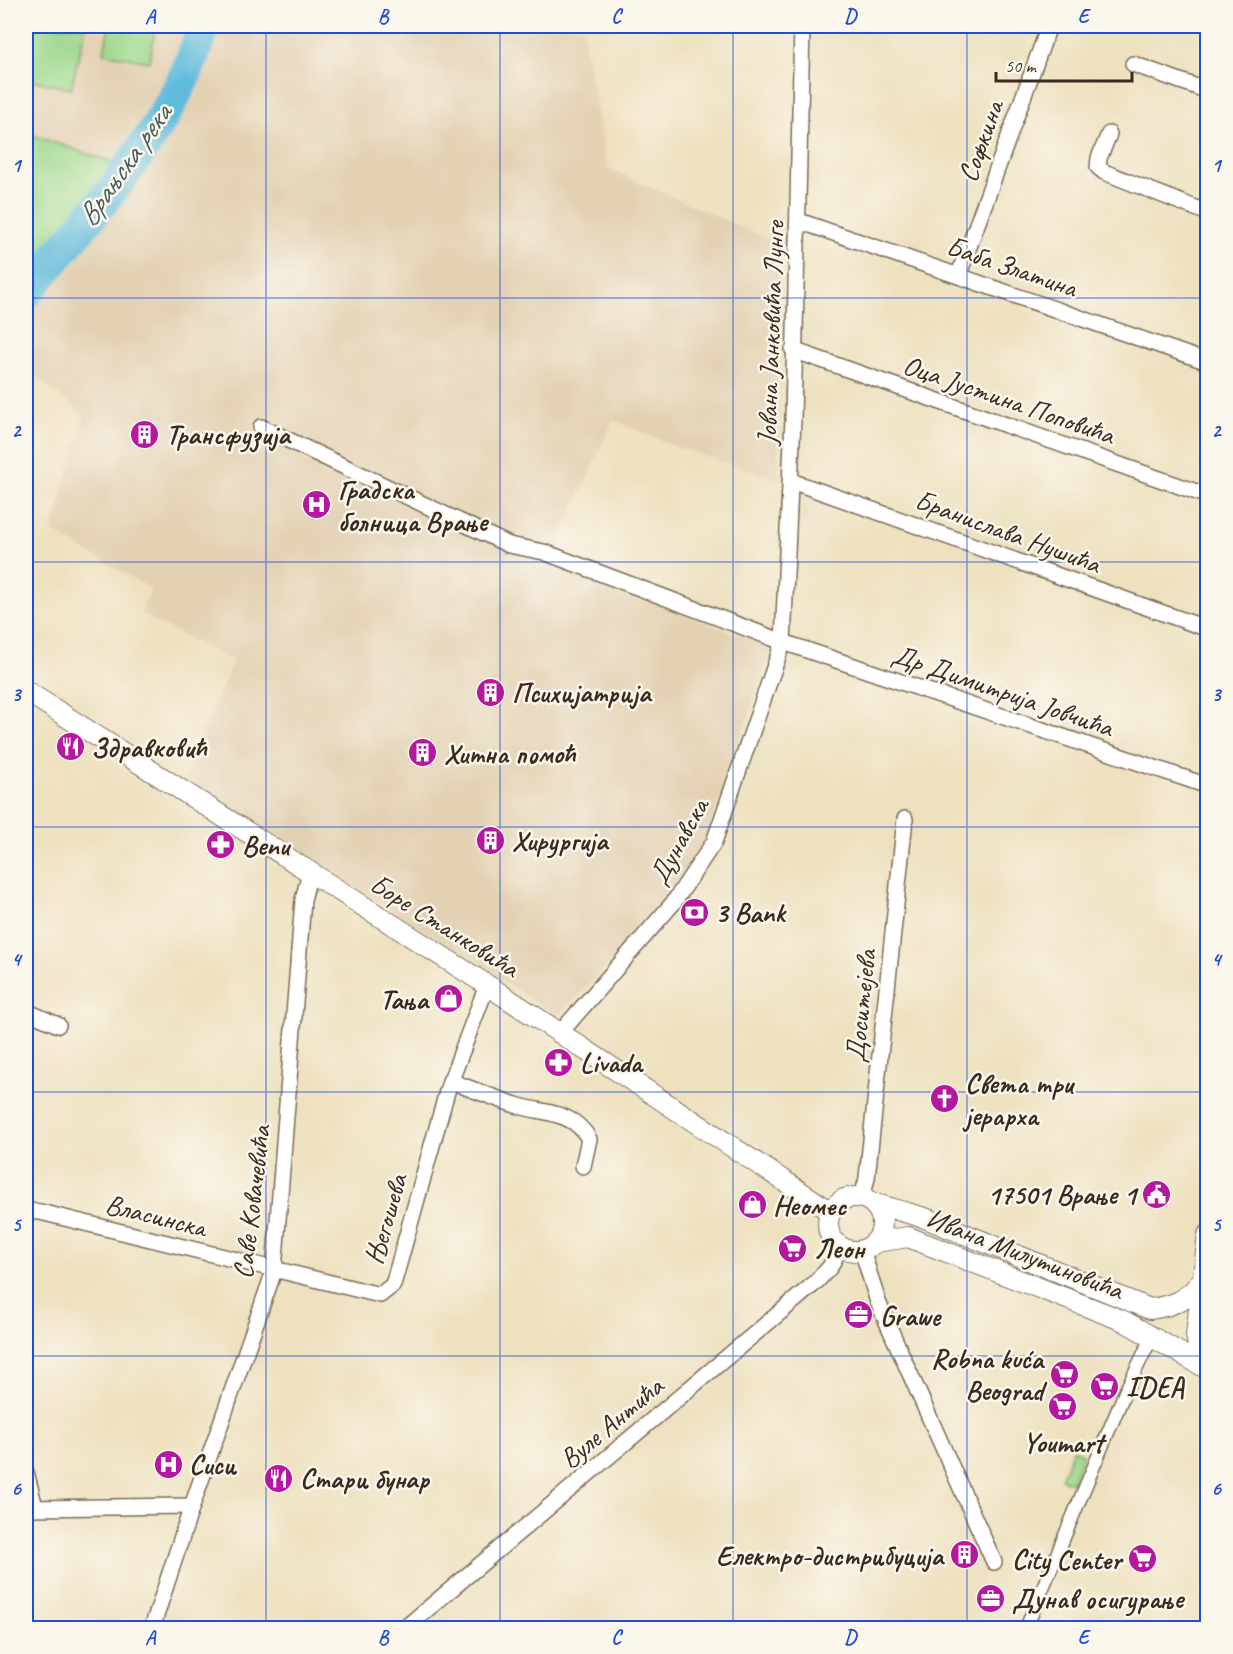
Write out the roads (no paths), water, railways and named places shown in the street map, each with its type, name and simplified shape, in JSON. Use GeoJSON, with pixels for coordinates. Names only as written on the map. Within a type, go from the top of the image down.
{"type":"FeatureCollection","features":[{"type":"Feature","properties":{"kind":"street","name":"Јована Јанковића Лунге"},"geometry":{"type":"LineString","coordinates":[[783,642],[791,481],[802,26]]}},
{"type":"Feature","properties":{"kind":"street","name":"Софкина"},"geometry":{"type":"LineString","coordinates":[[959,274],[1049,26]]}},
{"type":"Feature","properties":{"kind":"street"},"geometry":{"type":"LineString","coordinates":[[1133,64],[1208,91]]}},
{"type":"Feature","properties":{"kind":"street"},"geometry":{"type":"LineString","coordinates":[[1110,134],[1099,158],[1098,167],[1104,172],[1208,213]]}},
{"type":"Feature","properties":{"kind":"street","name":"Баба Златина"},"geometry":{"type":"LineString","coordinates":[[799,221],[959,274],[1208,362]]}},
{"type":"Feature","properties":{"kind":"street","name":"Оца Јустина Поповића"},"geometry":{"type":"LineString","coordinates":[[793,350],[1208,496]]}},
{"type":"Feature","properties":{"kind":"street","name":"Др Димитрија Јовчића"},"geometry":{"type":"LineString","coordinates":[[261,428],[509,545],[544,552],[783,642],[1208,786]]}},
{"type":"Feature","properties":{"kind":"street","name":"Бранислава Нушића"},"geometry":{"type":"LineString","coordinates":[[791,481],[1208,629]]}},
{"type":"Feature","properties":{"kind":"street","name":"Дунавска"},"geometry":{"type":"LineString","coordinates":[[560,1033],[666,911],[714,842],[783,642]]}},
{"type":"Feature","properties":{"kind":"street","name":"Боре Станковића"},"geometry":{"type":"LineString","coordinates":[[26,691],[487,985],[831,1212]]}},
{"type":"Feature","properties":{"kind":"street","name":"Доситејева"},"geometry":{"type":"LineString","coordinates":[[867,1201],[867,1178],[905,819]]}},
{"type":"Feature","properties":{"kind":"street","name":"Саве Ковачевића"},"geometry":{"type":"LineString","coordinates":[[152,1629],[192,1506],[274,1271],[303,900],[310,872]]}},
{"type":"Feature","properties":{"kind":"street","name":"Његошева"},"geometry":{"type":"LineString","coordinates":[[274,1271],[380,1295],[393,1284],[450,1081],[487,985]]}},
{"type":"Feature","properties":{"kind":"street"},"geometry":{"type":"LineString","coordinates":[[26,1011],[58,1025]]}},
{"type":"Feature","properties":{"kind":"street"},"geometry":{"type":"LineString","coordinates":[[450,1081],[519,1106],[564,1116],[575,1122],[589,1139],[583,1166]]}},
{"type":"Feature","properties":{"kind":"street"},"geometry":{"type":"LineString","coordinates":[[844,1200],[867,1201],[882,1220],[880,1235],[869,1246],[855,1251],[841,1246],[831,1235],[829,1220],[831,1212],[844,1200]]}},
{"type":"Feature","properties":{"kind":"street","name":"Ивана Милутиновића"},"geometry":{"type":"LineString","coordinates":[[867,1201],[925,1218],[1150,1309],[1175,1305],[1195,1290],[1202,1280]]}},
{"type":"Feature","properties":{"kind":"street","name":"Власинска"},"geometry":{"type":"LineString","coordinates":[[26,1211],[39,1212],[274,1271]]}},
{"type":"Feature","properties":{"kind":"street"},"geometry":{"type":"LineString","coordinates":[[1205,1367],[1196,1335],[1208,1235]]}},
{"type":"Feature","properties":{"kind":"street","name":"Ивана Милутиновића"},"geometry":{"type":"LineString","coordinates":[[869,1246],[908,1237],[1124,1321],[1153,1335],[1205,1367]]}},
{"type":"Feature","properties":{"kind":"street","name":"Вуле Антића"},"geometry":{"type":"LineString","coordinates":[[405,1629],[815,1283],[830,1267],[841,1246]]}},
{"type":"Feature","properties":{"kind":"street"},"geometry":{"type":"LineString","coordinates":[[869,1246],[878,1302],[994,1562]]}},
{"type":"Feature","properties":{"kind":"street"},"geometry":{"type":"LineString","coordinates":[[1026,1629],[1125,1392],[1153,1335]]}},
{"type":"Feature","properties":{"kind":"street"},"geometry":{"type":"LineString","coordinates":[[26,1472],[30,1507],[192,1506]]}},
{"type":"Feature","properties":{"kind":"waterway","name":"Врањска река"},"geometry":{"type":"LineString","coordinates":[[26,293],[103,201],[152,134],[173,99],[190,63],[203,26]]}},
{"type":"Feature","properties":{"kind":"place","name":"Трансфузија"},"geometry":{"type":"Point","coordinates":[145,434]}},
{"type":"Feature","properties":{"kind":"place","name":"Градска болница Врање"},"geometry":{"type":"Point","coordinates":[317,505]}},
{"type":"Feature","properties":{"kind":"place","name":"Психијатрија"},"geometry":{"type":"Point","coordinates":[491,692]}},
{"type":"Feature","properties":{"kind":"place","name":"Здравковић"},"geometry":{"type":"Point","coordinates":[70,747]}},
{"type":"Feature","properties":{"kind":"place","name":"Хитна помоћ"},"geometry":{"type":"Point","coordinates":[423,753]}},
{"type":"Feature","properties":{"kind":"place","name":"Хирургија"},"geometry":{"type":"Point","coordinates":[491,840]}},
{"type":"Feature","properties":{"kind":"place","name":"Benu"},"geometry":{"type":"Point","coordinates":[221,845]}},
{"type":"Feature","properties":{"kind":"place","name":"3 Bank"},"geometry":{"type":"Point","coordinates":[694,912]}},
{"type":"Feature","properties":{"kind":"place","name":"Тања"},"geometry":{"type":"Point","coordinates":[449,999]}},
{"type":"Feature","properties":{"kind":"place","name":"Livada"},"geometry":{"type":"Point","coordinates":[559,1062]}},
{"type":"Feature","properties":{"kind":"place","name":"Света три јерарха"},"geometry":{"type":"Point","coordinates":[944,1099]}},
{"type":"Feature","properties":{"kind":"place","name":"17501 Врање 1"},"geometry":{"type":"Point","coordinates":[1157,1194]}},
{"type":"Feature","properties":{"kind":"place","name":"Неомес"},"geometry":{"type":"Point","coordinates":[752,1205]}},
{"type":"Feature","properties":{"kind":"place","name":"Леон"},"geometry":{"type":"Point","coordinates":[793,1248]}},
{"type":"Feature","properties":{"kind":"place","name":"Grawe"},"geometry":{"type":"Point","coordinates":[859,1315]}},
{"type":"Feature","properties":{"kind":"place","name":"Robna kuća Beograd"},"geometry":{"type":"Point","coordinates":[1064,1374]}},
{"type":"Feature","properties":{"kind":"place","name":"IDEA"},"geometry":{"type":"Point","coordinates":[1105,1386]}},
{"type":"Feature","properties":{"kind":"place","name":"Youmart"},"geometry":{"type":"Point","coordinates":[1063,1407]}},
{"type":"Feature","properties":{"kind":"place","name":"Сиси"},"geometry":{"type":"Point","coordinates":[168,1464]}},
{"type":"Feature","properties":{"kind":"place","name":"Стари бунар"},"geometry":{"type":"Point","coordinates":[279,1478]}},
{"type":"Feature","properties":{"kind":"place","name":"Електро-дистрибуција"},"geometry":{"type":"Point","coordinates":[964,1555]}},
{"type":"Feature","properties":{"kind":"place","name":"City Center"},"geometry":{"type":"Point","coordinates":[1142,1559]}},
{"type":"Feature","properties":{"kind":"place","name":"Дунав осигурање"},"geometry":{"type":"Point","coordinates":[991,1598]}}]}
